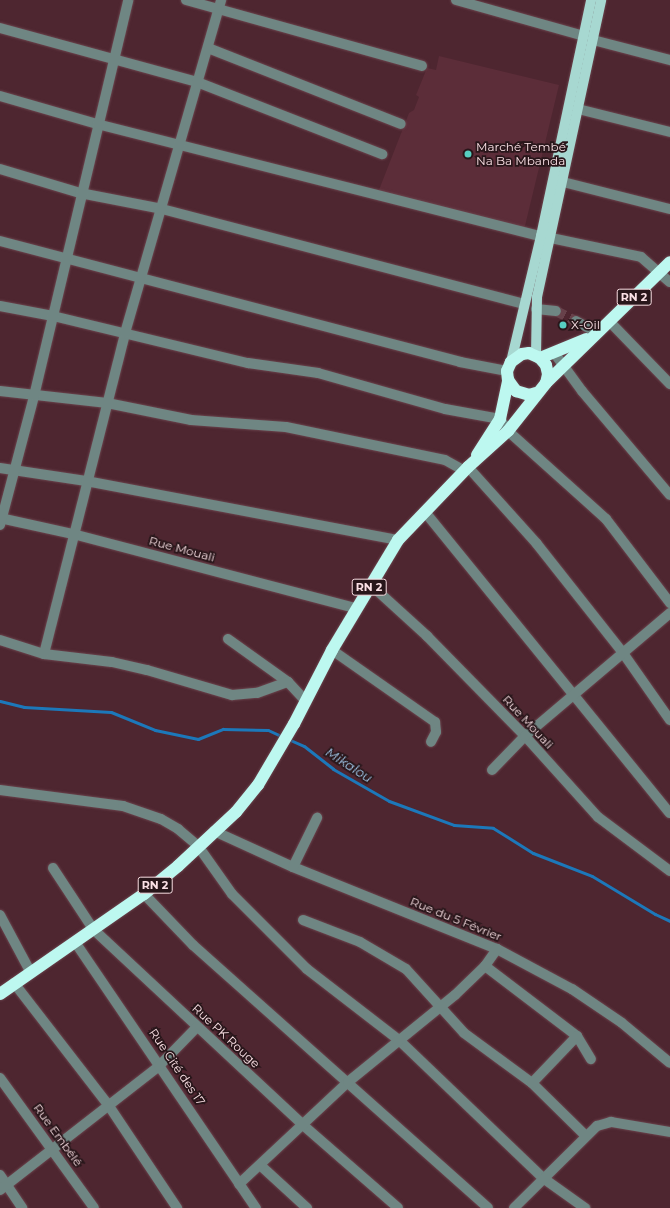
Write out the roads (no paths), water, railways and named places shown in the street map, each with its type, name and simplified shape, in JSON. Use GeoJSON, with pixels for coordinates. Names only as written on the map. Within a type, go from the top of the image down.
{"type":"FeatureCollection","features":[{"type":"Feature","properties":{"kind":"highway","name":"RN 2"},"geometry":{"type":"LineString","coordinates":[[0,994],[144,894],[178,866],[236,812],[258,785],[294,724],[332,650],[356,608],[398,540],[467,469],[508,431],[546,383],[670,262]]}},
{"type":"Feature","properties":{"kind":"highway","name":"RN 2"},"geometry":{"type":"LineString","coordinates":[[467,469],[500,419],[509,371],[522,354],[538,357],[555,354],[598,333]]}},
{"type":"Feature","properties":{"kind":"highway"},"geometry":{"type":"LineString","coordinates":[[538,357],[546,365],[548,374],[546,383]]}},
{"type":"Feature","properties":{"kind":"highway"},"geometry":{"type":"LineString","coordinates":[[509,371],[516,392],[529,395],[536,394]]}},
{"type":"Feature","properties":{"kind":"main road"},"geometry":{"type":"LineString","coordinates":[[509,371],[524,304],[563,182],[578,109],[589,38],[591,0]]}},
{"type":"Feature","properties":{"kind":"main road"},"geometry":{"type":"LineString","coordinates":[[538,357],[536,308],[546,237],[589,38],[601,0]]}},
{"type":"Feature","properties":{"kind":"street"},"geometry":{"type":"LineString","coordinates":[[1,521],[13,470],[34,396],[80,193],[128,0]]}},
{"type":"Feature","properties":{"kind":"street"},"geometry":{"type":"LineString","coordinates":[[186,0],[220,4],[422,66]]}},
{"type":"Feature","properties":{"kind":"street"},"geometry":{"type":"LineString","coordinates":[[456,0],[670,60]]}},
{"type":"Feature","properties":{"kind":"street"},"geometry":{"type":"LineString","coordinates":[[44,654],[86,481],[125,333],[143,277],[220,4]]}},
{"type":"Feature","properties":{"kind":"street"},"geometry":{"type":"LineString","coordinates":[[0,28],[112,60],[197,82],[382,154]]}},
{"type":"Feature","properties":{"kind":"street"},"geometry":{"type":"LineString","coordinates":[[208,48],[400,124]]}},
{"type":"Feature","properties":{"kind":"street"},"geometry":{"type":"LineString","coordinates":[[0,96],[97,124],[546,237],[641,257],[660,271],[670,282]]}},
{"type":"Feature","properties":{"kind":"street"},"geometry":{"type":"LineString","coordinates":[[578,109],[670,132]]}},
{"type":"Feature","properties":{"kind":"street"},"geometry":{"type":"LineString","coordinates":[[0,169],[80,193],[162,209],[524,304]]}},
{"type":"Feature","properties":{"kind":"street"},"geometry":{"type":"LineString","coordinates":[[563,182],[670,209]]}},
{"type":"Feature","properties":{"kind":"street"},"geometry":{"type":"LineString","coordinates":[[0,241],[143,277],[460,362],[509,371]]}},
{"type":"Feature","properties":{"kind":"street"},"geometry":{"type":"LineString","coordinates":[[0,306],[53,316],[248,363],[318,373],[445,409],[500,419],[508,431],[606,519],[670,603]]}},
{"type":"Feature","properties":{"kind":"street"},"geometry":{"type":"LineString","coordinates":[[536,308],[556,311]]}},
{"type":"Feature","properties":{"kind":"street"},"geometry":{"type":"LineString","coordinates":[[576,321],[598,333]]}},
{"type":"Feature","properties":{"kind":"street"},"geometry":{"type":"LineString","coordinates":[[610,321],[670,384]]}},
{"type":"Feature","properties":{"kind":"street"},"geometry":{"type":"LineString","coordinates":[[555,354],[582,391],[670,495]]}},
{"type":"Feature","properties":{"kind":"street"},"geometry":{"type":"LineString","coordinates":[[0,391],[107,403],[191,420],[286,428],[356,440],[445,460],[467,469],[528,533],[623,653],[670,720]]}},
{"type":"Feature","properties":{"kind":"street"},"geometry":{"type":"LineString","coordinates":[[0,468],[86,481],[398,540]]}},
{"type":"Feature","properties":{"kind":"street"},"geometry":{"type":"LineString","coordinates":[[425,512],[670,813]]}},
{"type":"Feature","properties":{"kind":"street","name":"Rue Mouali"},"geometry":{"type":"LineString","coordinates":[[1,521],[73,534],[356,608]]}},
{"type":"Feature","properties":{"kind":"street","name":"Rue Mouali"},"geometry":{"type":"LineString","coordinates":[[371,585],[427,636],[525,736],[598,817],[670,871]]}},
{"type":"Feature","properties":{"kind":"street"},"geometry":{"type":"LineString","coordinates":[[492,770],[525,736],[670,613]]}},
{"type":"Feature","properties":{"kind":"street"},"geometry":{"type":"LineString","coordinates":[[228,639],[288,682],[306,701]]}},
{"type":"Feature","properties":{"kind":"street"},"geometry":{"type":"LineString","coordinates":[[0,640],[44,654],[141,668],[232,695],[257,694],[288,682]]}},
{"type":"Feature","properties":{"kind":"street"},"geometry":{"type":"LineString","coordinates":[[332,650],[435,722],[436,732],[432,742]]}},
{"type":"Feature","properties":{"kind":"street"},"geometry":{"type":"LineString","coordinates":[[0,790],[100,802],[133,808],[170,824],[198,846],[232,894],[307,969],[399,1040],[543,1178],[585,1208]]}},
{"type":"Feature","properties":{"kind":"street"},"geometry":{"type":"LineString","coordinates":[[293,867],[318,818]]}},
{"type":"Feature","properties":{"kind":"street","name":"Rue du 5 Février"},"geometry":{"type":"LineString","coordinates":[[214,831],[293,867],[497,949],[572,989],[622,1022],[670,1063]]}},
{"type":"Feature","properties":{"kind":"street","name":"Rue PK Rouge"},"geometry":{"type":"LineString","coordinates":[[53,868],[92,929],[302,1125],[398,1208]]}},
{"type":"Feature","properties":{"kind":"street"},"geometry":{"type":"LineString","coordinates":[[144,894],[192,945],[348,1082],[488,1208]]}},
{"type":"Feature","properties":{"kind":"street"},"geometry":{"type":"LineString","coordinates":[[0,915],[31,973]]}},
{"type":"Feature","properties":{"kind":"street"},"geometry":{"type":"LineString","coordinates":[[303,920],[341,933],[390,958],[406,969],[464,1033],[532,1083],[586,1135]]}},
{"type":"Feature","properties":{"kind":"street","name":"Rue Cité des 17"},"geometry":{"type":"LineString","coordinates":[[75,942],[256,1208]]}},
{"type":"Feature","properties":{"kind":"street"},"geometry":{"type":"LineString","coordinates":[[239,1184],[348,1082],[441,1007],[485,966],[497,949]]}},
{"type":"Feature","properties":{"kind":"street"},"geometry":{"type":"LineString","coordinates":[[485,966],[577,1036],[591,1059]]}},
{"type":"Feature","properties":{"kind":"street"},"geometry":{"type":"LineString","coordinates":[[14,984],[109,1106],[177,1208]]}},
{"type":"Feature","properties":{"kind":"street"},"geometry":{"type":"LineString","coordinates":[[3,1187],[53,1150],[159,1066],[197,1027]]}},
{"type":"Feature","properties":{"kind":"street"},"geometry":{"type":"LineString","coordinates":[[532,1083],[577,1036]]}},
{"type":"Feature","properties":{"kind":"street","name":"Rue Embélé"},"geometry":{"type":"LineString","coordinates":[[0,1078],[94,1208]]}},
{"type":"Feature","properties":{"kind":"street"},"geometry":{"type":"LineString","coordinates":[[514,1208],[586,1135],[597,1126],[612,1122],[670,1132]]}},
{"type":"Feature","properties":{"kind":"street"},"geometry":{"type":"LineString","coordinates":[[260,1165],[307,1208]]}},
{"type":"Feature","properties":{"kind":"street"},"geometry":{"type":"LineString","coordinates":[[0,1175],[3,1187],[22,1208]]}},
{"type":"Feature","properties":{"kind":"waterway","name":"Mikalou"},"geometry":{"type":"LineString","coordinates":[[0,701],[24,707],[111,712],[155,730],[198,739],[223,729],[268,730],[283,737]]}},
{"type":"Feature","properties":{"kind":"waterway","name":"Mikalou"},"geometry":{"type":"LineString","coordinates":[[288,739],[304,746],[333,769],[389,801],[454,825],[493,828],[533,853],[592,876],[655,914],[670,921]]}},
{"type":"Feature","properties":{"kind":"tunnel"},"geometry":{"type":"LineString","coordinates":[[556,311],[576,321]]}},
{"type":"Feature","properties":{"kind":"place","name":"Marché Tembé Na Ba Mbanda"},"geometry":{"type":"Point","coordinates":[468,154]}},
{"type":"Feature","properties":{"kind":"place","name":"X-Oil"},"geometry":{"type":"Point","coordinates":[563,325]}}]}
